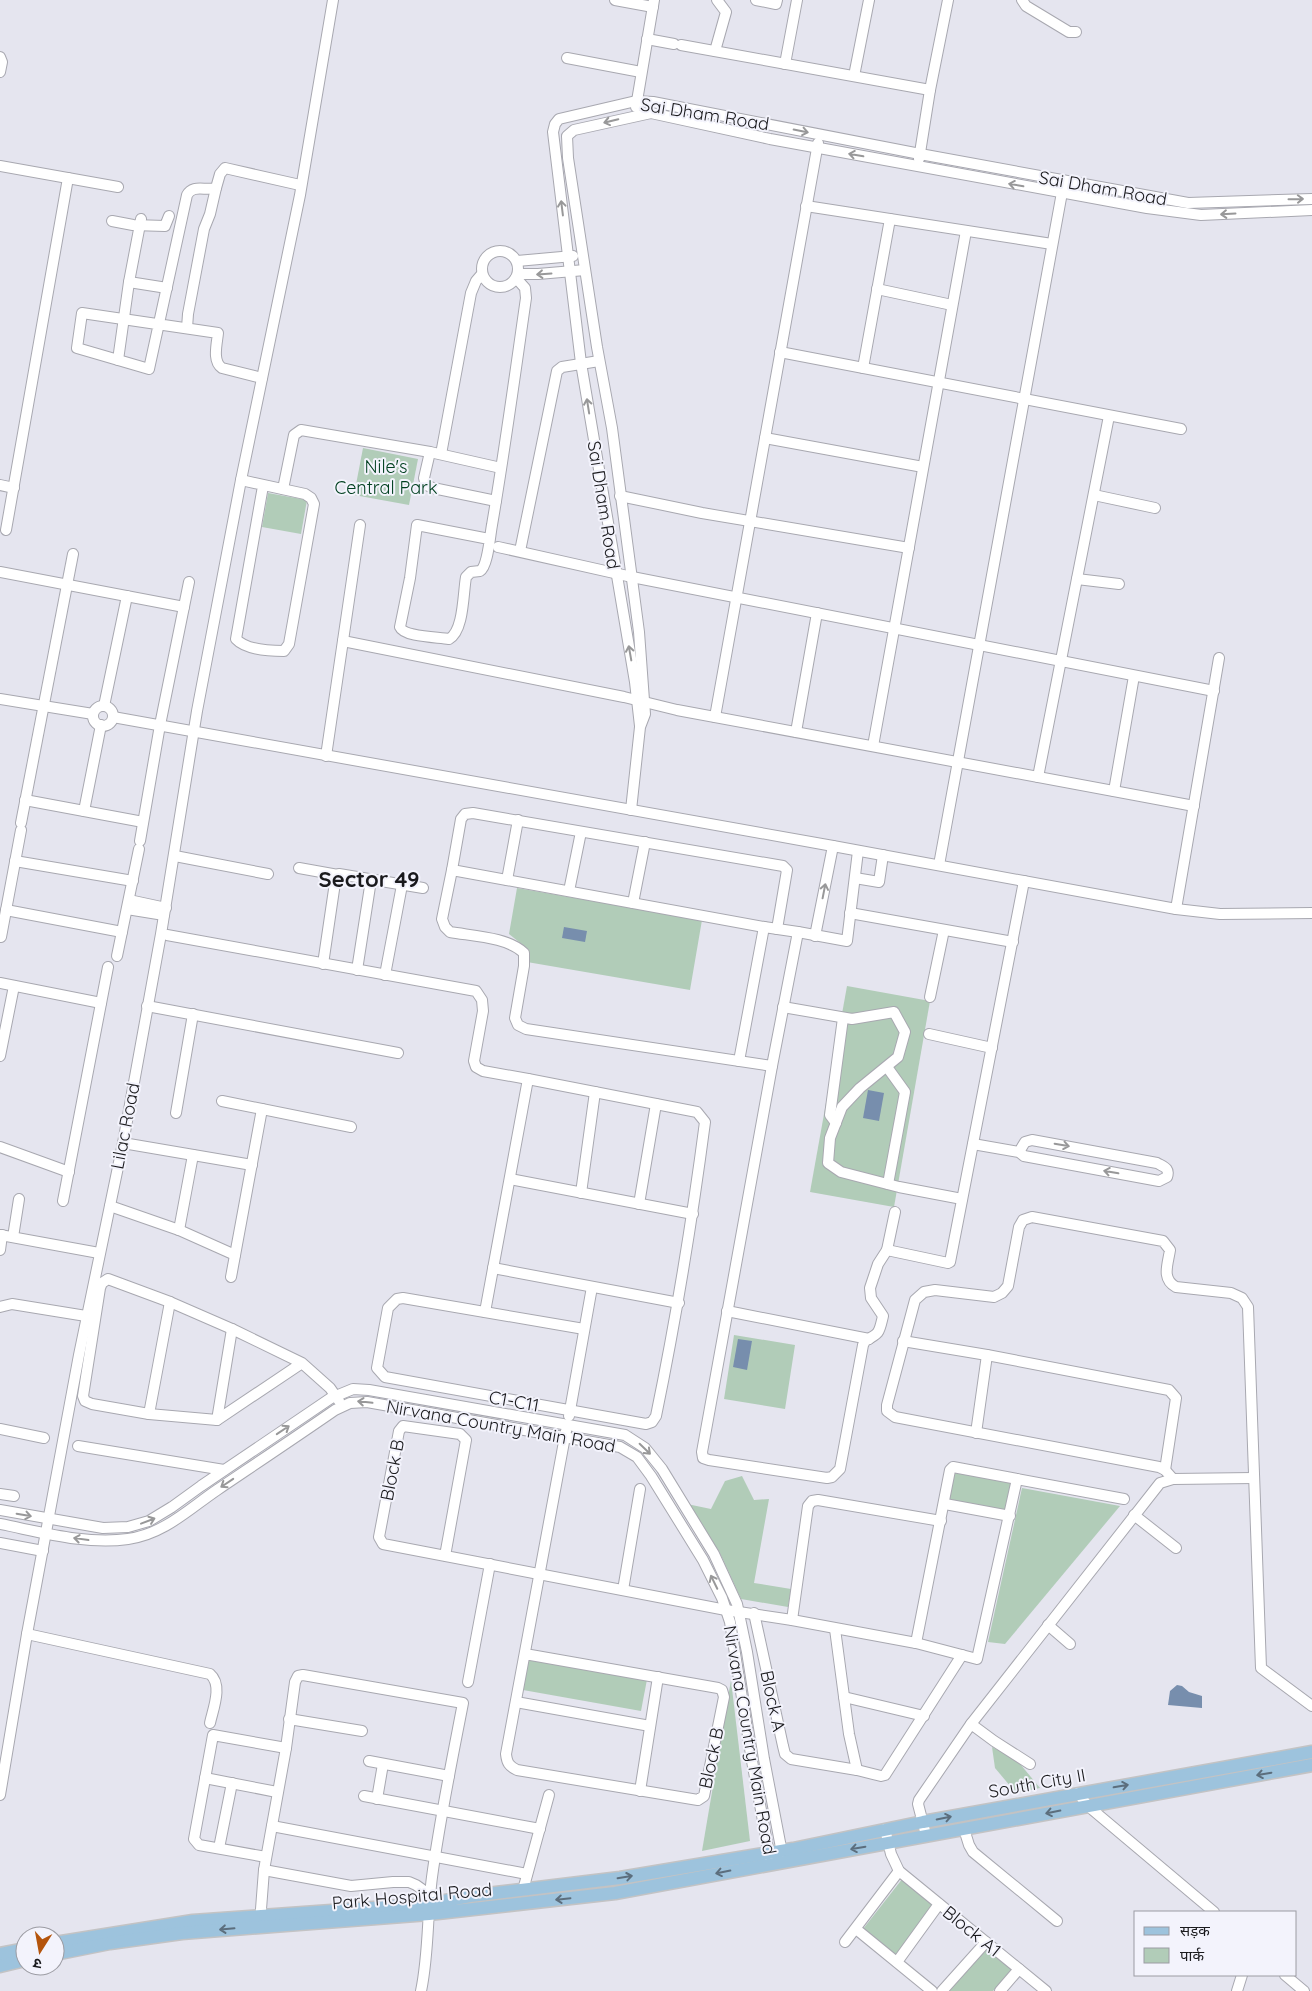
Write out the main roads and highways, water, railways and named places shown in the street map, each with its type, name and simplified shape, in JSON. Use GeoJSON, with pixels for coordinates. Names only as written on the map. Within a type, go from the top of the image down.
{"type":"FeatureCollection","features":[{"type":"Feature","properties":{"kind":"main road","name":"South City II"},"geometry":{"type":"LineString","coordinates":[[776,1856],[885,1829],[1312,1752]]}},
{"type":"Feature","properties":{"kind":"main road","name":"South City II"},"geometry":{"type":"LineString","coordinates":[[776,1856],[888,1842],[1312,1765]]}},
{"type":"Feature","properties":{"kind":"main road","name":"Park Hospital Road"},"geometry":{"type":"LineString","coordinates":[[429,1904],[470,1896],[620,1878],[776,1856]]}},
{"type":"Feature","properties":{"kind":"main road","name":"Park Hospital Road"},"geometry":{"type":"LineString","coordinates":[[65,1952],[110,1942],[260,1921],[429,1904],[616,1893],[776,1856]]}},
{"type":"Feature","properties":{"kind":"main road","name":"Park Hospital Road"},"geometry":{"type":"LineString","coordinates":[[65,1941],[193,1921],[260,1921]]}},
{"type":"Feature","properties":{"kind":"main road"},"geometry":{"type":"LineString","coordinates":[[0,1954],[15,1951]]}},
{"type":"Feature","properties":{"kind":"main road"},"geometry":{"type":"LineString","coordinates":[[0,1966],[15,1962]]}},
{"type":"Feature","properties":{"kind":"water"},"geometry":{"type":"Polygon","coordinates":[[[564,927],[587,931],[585,942],[562,938],[564,927]]]}},
{"type":"Feature","properties":{"kind":"water"},"geometry":{"type":"Polygon","coordinates":[[[868,1090],[884,1093],[879,1121],[863,1118],[868,1090]]]}},
{"type":"Feature","properties":{"kind":"water"},"geometry":{"type":"Polygon","coordinates":[[[738,1339],[752,1341],[747,1370],[733,1367],[738,1339]]]}},
{"type":"Feature","properties":{"kind":"water"},"geometry":{"type":"Polygon","coordinates":[[[1177,1685],[1182,1686],[1189,1692],[1202,1696],[1202,1708],[1168,1705],[1170,1691],[1177,1685]]]}},
{"type":"Feature","properties":{"kind":"district","name":"Sector 49"},"geometry":{"type":"Point","coordinates":[369,879]}},
{"type":"Feature","properties":{"kind":"park label","name":"Nile's Central Park"},"geometry":{"type":"Point","coordinates":[386,476]}}]}
